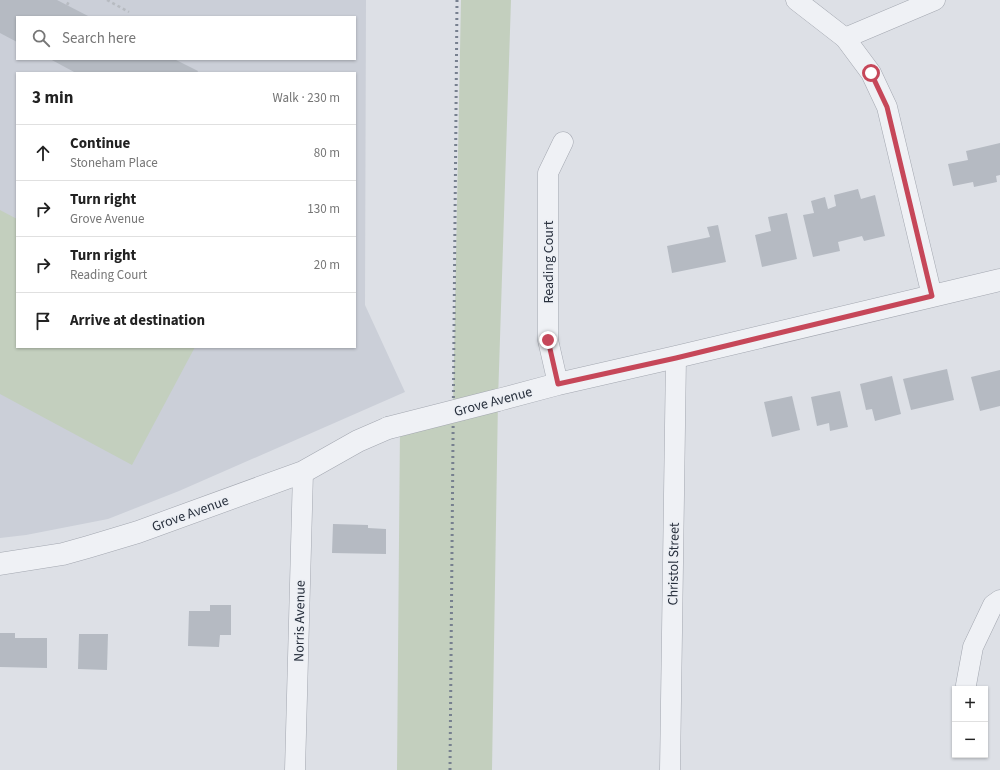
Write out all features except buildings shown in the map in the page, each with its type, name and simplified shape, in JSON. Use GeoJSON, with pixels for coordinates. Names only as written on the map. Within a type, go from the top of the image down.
{"type":"FeatureCollection","features":[{"type":"Feature","properties":{"kind":"street"},"geometry":{"type":"LineString","coordinates":[[796,0],[845,38],[871,73],[887,107],[932,296]]}},
{"type":"Feature","properties":{"kind":"street"},"geometry":{"type":"LineString","coordinates":[[845,38],[935,0]]}},
{"type":"Feature","properties":{"kind":"street","name":"Reading Court"},"geometry":{"type":"LineString","coordinates":[[558,384],[548,340],[548,173],[563,142]]}},
{"type":"Feature","properties":{"kind":"street","name":"Grove Avenue"},"geometry":{"type":"LineString","coordinates":[[0,564],[63,554],[138,532],[303,472],[358,441],[388,428],[558,384],[676,358],[1000,281]]}},
{"type":"Feature","properties":{"kind":"street","name":"Christol Street"},"geometry":{"type":"LineString","coordinates":[[670,770],[676,358]]}},
{"type":"Feature","properties":{"kind":"street","name":"Norris Avenue"},"geometry":{"type":"LineString","coordinates":[[295,770],[303,472]]}},
{"type":"Feature","properties":{"kind":"street"},"geometry":{"type":"LineString","coordinates":[[966,685],[973,647],[993,605],[1000,600]]}},
{"type":"Feature","properties":{"kind":"path"},"geometry":{"type":"LineString","coordinates":[[67,5],[70,0]]}},
{"type":"Feature","properties":{"kind":"path"},"geometry":{"type":"LineString","coordinates":[[107,0],[129,12]]}},
{"type":"Feature","properties":{"kind":"shaded area"},"geometry":{"type":"Polygon","coordinates":[[[0,0],[366,0],[365,305],[405,392],[179,491],[108,519],[26,535],[0,538],[0,0]]]}},
{"type":"Feature","properties":{"kind":"green space"},"geometry":{"type":"Polygon","coordinates":[[[461,0],[511,0],[498,400],[492,770],[397,770],[400,426],[453,411],[461,0]]]}},
{"type":"Feature","properties":{"kind":"green space"},"geometry":{"type":"Polygon","coordinates":[[[0,210],[16,218],[16,348],[194,348],[132,465],[0,394],[0,210]]]}},
{"type":"Feature","properties":{"kind":"railway"},"geometry":{"type":"LineString","coordinates":[[450,770],[457,0]]}},
{"type":"Feature","properties":{"kind":"route"},"geometry":{"type":"LineString","coordinates":[[548,340],[558,384],[676,358],[932,296],[887,107],[871,73]]}}]}
